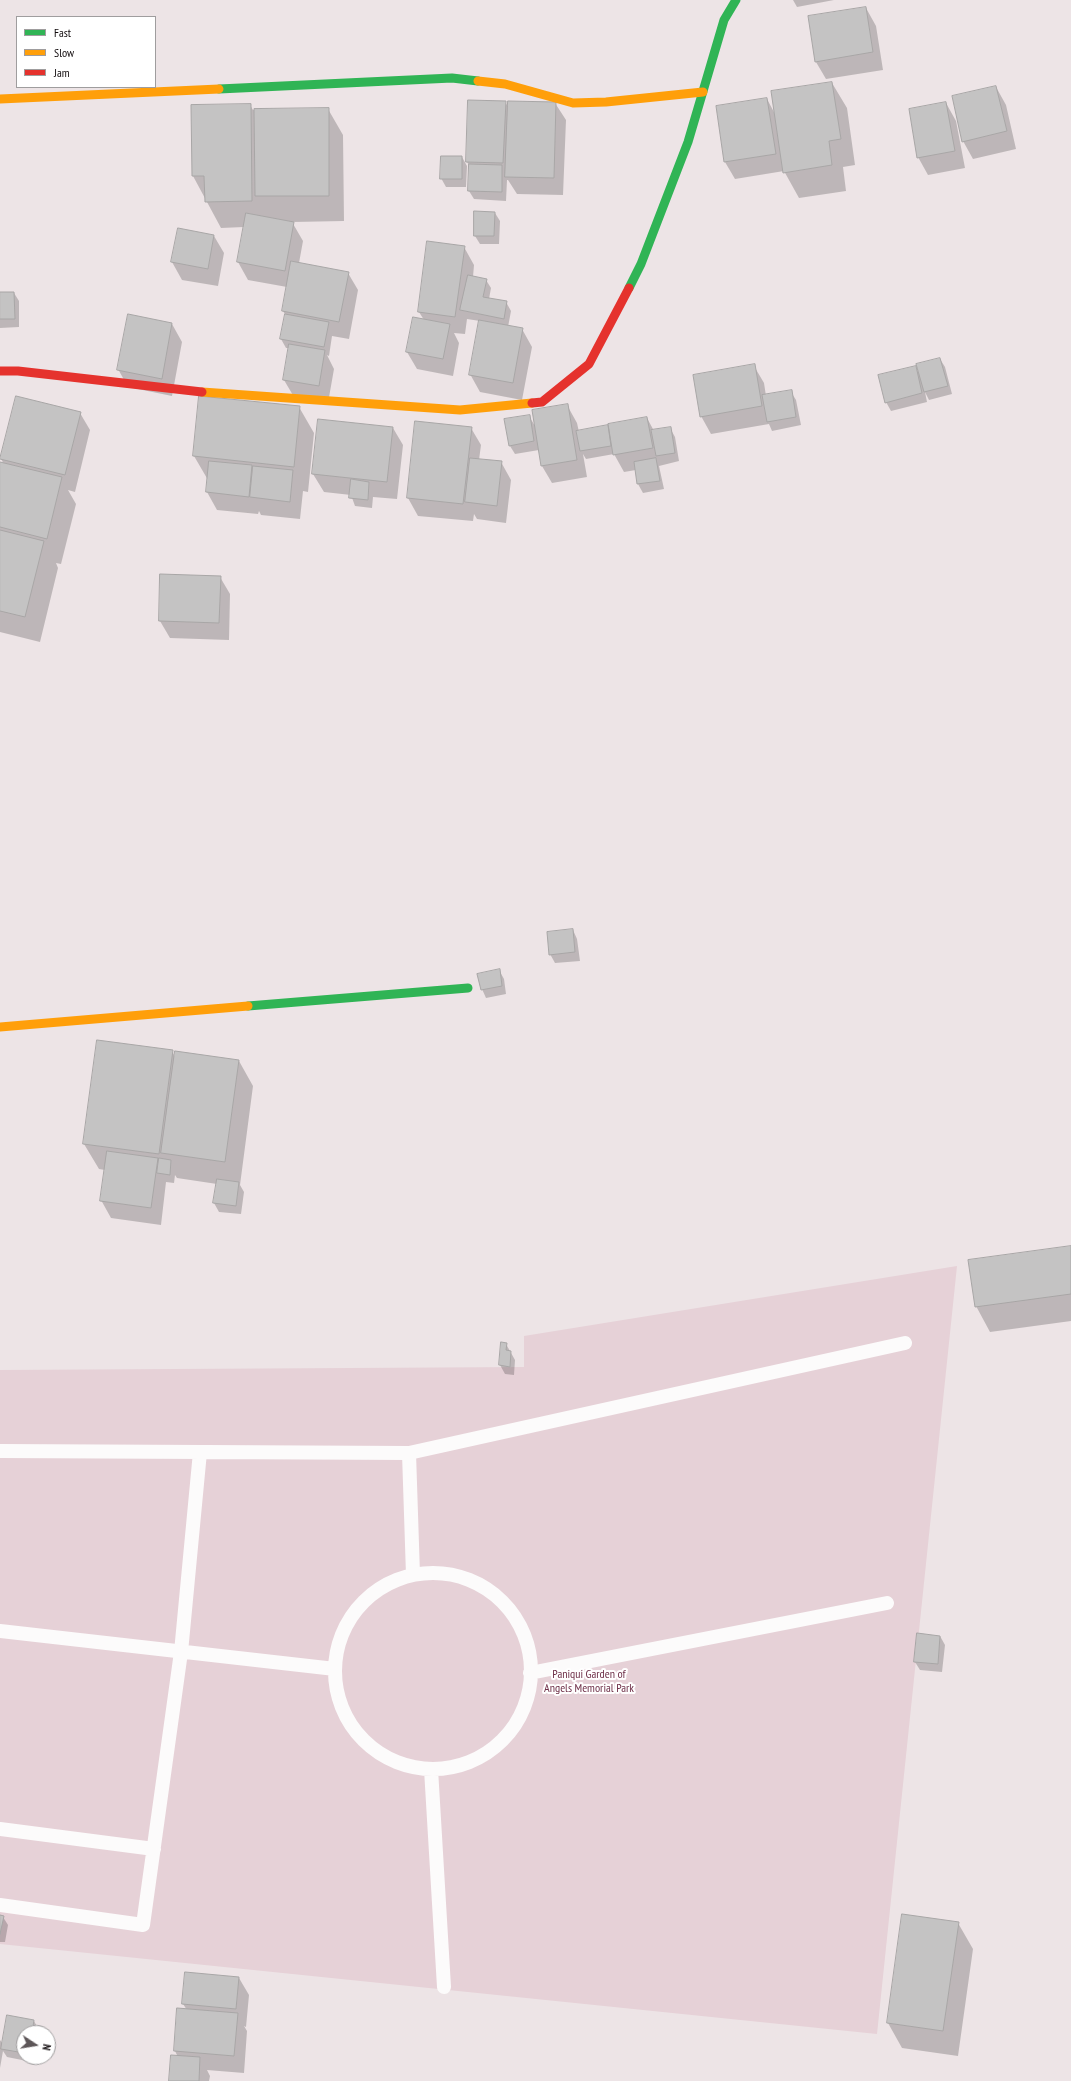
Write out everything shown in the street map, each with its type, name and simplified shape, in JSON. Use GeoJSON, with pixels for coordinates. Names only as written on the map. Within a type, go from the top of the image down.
{"type":"FeatureCollection","features":[{"type":"Feature","properties":{"kind":"street"},"geometry":{"type":"LineString","coordinates":[[0,371],[18,371],[183,391],[460,410],[542,402],[589,364],[641,264],[688,142],[724,20],[736,0]]}},
{"type":"Feature","properties":{"kind":"street"},"geometry":{"type":"LineString","coordinates":[[0,99],[452,78],[505,84],[573,103],[606,102],[703,92]]}},
{"type":"Feature","properties":{"kind":"street"},"geometry":{"type":"LineString","coordinates":[[0,1027],[468,988]]}},
{"type":"Feature","properties":{"kind":"lane"},"geometry":{"type":"LineString","coordinates":[[0,1451],[409,1453],[905,1342]]}},
{"type":"Feature","properties":{"kind":"lane"},"geometry":{"type":"LineString","coordinates":[[0,1905],[143,1925],[181,1652],[200,1452]]}},
{"type":"Feature","properties":{"kind":"lane"},"geometry":{"type":"LineString","coordinates":[[409,1453],[413,1575]]}},
{"type":"Feature","properties":{"kind":"lane"},"geometry":{"type":"LineString","coordinates":[[435,1573],[457,1576],[477,1583],[495,1595],[511,1611],[522,1630],[529,1651],[530,1673],[528,1695],[508,1734],[492,1749],[473,1760],[453,1767],[431,1769],[409,1766],[389,1758],[370,1747],[360,1736],[344,1712],[338,1691],[335,1669],[340,1641],[346,1627],[358,1609],[374,1593],[392,1582],[413,1575],[435,1573]]}},
{"type":"Feature","properties":{"kind":"lane"},"geometry":{"type":"LineString","coordinates":[[530,1673],[887,1603]]}},
{"type":"Feature","properties":{"kind":"lane"},"geometry":{"type":"LineString","coordinates":[[0,1631],[335,1669]]}},
{"type":"Feature","properties":{"kind":"lane"},"geometry":{"type":"LineString","coordinates":[[431,1769],[444,1986]]}},
{"type":"Feature","properties":{"kind":"lane"},"geometry":{"type":"LineString","coordinates":[[0,1829],[154,1849]]}},
{"type":"Feature","properties":{"kind":"green space","name":"Paniqui Garden of Angels Memorial Park"},"geometry":{"type":"Polygon","coordinates":[[[957,1266],[877,2034],[0,1944],[0,1370],[524,1367],[524,1336],[957,1266]]]}},
{"type":"Feature","properties":{"kind":"building"},"geometry":{"type":"Polygon","coordinates":[[[866,7],[873,52],[815,62],[808,16],[866,7]]]}},
{"type":"Feature","properties":{"kind":"building"},"geometry":{"type":"Polygon","coordinates":[[[832,82],[841,139],[829,141],[832,165],[783,173],[771,91],[832,82]]]}},
{"type":"Feature","properties":{"kind":"building"},"geometry":{"type":"Polygon","coordinates":[[[996,86],[1007,131],[962,142],[952,96],[996,86]]]}},
{"type":"Feature","properties":{"kind":"building"},"geometry":{"type":"Polygon","coordinates":[[[767,98],[776,154],[724,162],[716,106],[767,98]]]}},
{"type":"Feature","properties":{"kind":"building"},"geometry":{"type":"Polygon","coordinates":[[[468,100],[506,101],[503,163],[466,162],[468,100]]]}},
{"type":"Feature","properties":{"kind":"building"},"geometry":{"type":"Polygon","coordinates":[[[508,101],[556,102],[554,178],[505,177],[508,101]]]}},
{"type":"Feature","properties":{"kind":"building"},"geometry":{"type":"Polygon","coordinates":[[[946,102],[955,151],[917,158],[909,109],[946,102]]]}},
{"type":"Feature","properties":{"kind":"building"},"geometry":{"type":"Polygon","coordinates":[[[251,104],[252,201],[205,202],[204,176],[192,176],[191,105],[251,104]]]}},
{"type":"Feature","properties":{"kind":"building"},"geometry":{"type":"Polygon","coordinates":[[[329,108],[329,196],[255,196],[254,109],[329,108]]]}},
{"type":"Feature","properties":{"kind":"building"},"geometry":{"type":"Polygon","coordinates":[[[441,156],[462,156],[462,179],[440,179],[441,156]]]}},
{"type":"Feature","properties":{"kind":"building"},"geometry":{"type":"Polygon","coordinates":[[[469,164],[502,165],[502,192],[468,191],[469,164]]]}},
{"type":"Feature","properties":{"kind":"building"},"geometry":{"type":"Polygon","coordinates":[[[474,211],[495,212],[494,236],[474,236],[474,211]]]}},
{"type":"Feature","properties":{"kind":"building"},"geometry":{"type":"Polygon","coordinates":[[[246,213],[294,222],[285,271],[237,262],[246,213]]]}},
{"type":"Feature","properties":{"kind":"building"},"geometry":{"type":"Polygon","coordinates":[[[178,228],[214,235],[208,269],[171,262],[178,228]]]}},
{"type":"Feature","properties":{"kind":"building"},"geometry":{"type":"Polygon","coordinates":[[[427,241],[465,246],[455,317],[418,312],[427,241]]]}},
{"type":"Feature","properties":{"kind":"building"},"geometry":{"type":"Polygon","coordinates":[[[291,261],[349,272],[339,322],[282,311],[291,261]]]}},
{"type":"Feature","properties":{"kind":"building"},"geometry":{"type":"Polygon","coordinates":[[[468,275],[487,279],[483,297],[507,301],[504,319],[460,310],[468,275]]]}},
{"type":"Feature","properties":{"kind":"building"},"geometry":{"type":"Polygon","coordinates":[[[0,292],[14,292],[15,319],[0,319],[0,292]]]}},
{"type":"Feature","properties":{"kind":"building"},"geometry":{"type":"Polygon","coordinates":[[[128,314],[172,323],[162,379],[117,370],[128,314]]]}},
{"type":"Feature","properties":{"kind":"building"},"geometry":{"type":"Polygon","coordinates":[[[285,314],[329,322],[324,347],[280,339],[285,314]]]}},
{"type":"Feature","properties":{"kind":"building"},"geometry":{"type":"Polygon","coordinates":[[[413,317],[450,324],[443,359],[406,352],[413,317]]]}},
{"type":"Feature","properties":{"kind":"building"},"geometry":{"type":"Polygon","coordinates":[[[479,320],[523,328],[513,383],[469,375],[479,320]]]}},
{"type":"Feature","properties":{"kind":"building"},"geometry":{"type":"Polygon","coordinates":[[[289,344],[325,350],[319,386],[283,380],[289,344]]]}},
{"type":"Feature","properties":{"kind":"building"},"geometry":{"type":"Polygon","coordinates":[[[940,358],[948,386],[924,392],[916,364],[940,358]]]}},
{"type":"Feature","properties":{"kind":"building"},"geometry":{"type":"Polygon","coordinates":[[[755,364],[762,406],[700,417],[693,375],[755,364]]]}},
{"type":"Feature","properties":{"kind":"building"},"geometry":{"type":"Polygon","coordinates":[[[916,366],[922,393],[885,403],[878,375],[916,366]]]}},
{"type":"Feature","properties":{"kind":"building"},"geometry":{"type":"Polygon","coordinates":[[[792,390],[796,417],[767,422],[762,395],[792,390]]]}},
{"type":"Feature","properties":{"kind":"building"},"geometry":{"type":"Polygon","coordinates":[[[16,396],[81,412],[65,475],[0,459],[16,396]]]}},
{"type":"Feature","properties":{"kind":"building"},"geometry":{"type":"Polygon","coordinates":[[[199,396],[300,406],[294,467],[193,456],[199,396]]]}},
{"type":"Feature","properties":{"kind":"building"},"geometry":{"type":"Polygon","coordinates":[[[568,404],[577,460],[541,466],[532,410],[568,404]]]}},
{"type":"Feature","properties":{"kind":"building"},"geometry":{"type":"Polygon","coordinates":[[[530,415],[534,441],[509,446],[504,419],[530,415]]]}},
{"type":"Feature","properties":{"kind":"building"},"geometry":{"type":"Polygon","coordinates":[[[647,417],[653,448],[613,455],[608,424],[647,417]]]}},
{"type":"Feature","properties":{"kind":"building"},"geometry":{"type":"Polygon","coordinates":[[[318,419],[393,427],[387,482],[312,474],[318,419]]]}},
{"type":"Feature","properties":{"kind":"building"},"geometry":{"type":"Polygon","coordinates":[[[415,421],[472,427],[463,504],[407,498],[415,421]]]}},
{"type":"Feature","properties":{"kind":"building"},"geometry":{"type":"Polygon","coordinates":[[[608,425],[611,446],[580,451],[576,431],[608,425]]]}},
{"type":"Feature","properties":{"kind":"building"},"geometry":{"type":"Polygon","coordinates":[[[671,427],[675,453],[656,456],[651,430],[671,427]]]}},
{"type":"Feature","properties":{"kind":"building"},"geometry":{"type":"Polygon","coordinates":[[[470,458],[502,461],[497,506],[465,502],[470,458]]]}},
{"type":"Feature","properties":{"kind":"building"},"geometry":{"type":"Polygon","coordinates":[[[656,458],[660,481],[637,484],[634,462],[656,458]]]}},
{"type":"Feature","properties":{"kind":"building"},"geometry":{"type":"Polygon","coordinates":[[[209,461],[252,465],[249,497],[206,492],[209,461]]]}},
{"type":"Feature","properties":{"kind":"building"},"geometry":{"type":"Polygon","coordinates":[[[0,462],[62,477],[47,539],[0,527],[0,462]]]}},
{"type":"Feature","properties":{"kind":"building"},"geometry":{"type":"Polygon","coordinates":[[[253,466],[293,470],[290,502],[250,497],[253,466]]]}},
{"type":"Feature","properties":{"kind":"building"},"geometry":{"type":"Polygon","coordinates":[[[351,479],[369,482],[368,500],[349,498],[351,479]]]}},
{"type":"Feature","properties":{"kind":"building"},"geometry":{"type":"Polygon","coordinates":[[[0,530],[44,541],[25,617],[0,611],[0,530]]]}},
{"type":"Feature","properties":{"kind":"building"},"geometry":{"type":"Polygon","coordinates":[[[160,574],[221,576],[219,623],[159,621],[160,574]]]}},
{"type":"Feature","properties":{"kind":"building"},"geometry":{"type":"Polygon","coordinates":[[[573,929],[575,952],[549,955],[547,932],[573,929]]]}},
{"type":"Feature","properties":{"kind":"building"},"geometry":{"type":"Polygon","coordinates":[[[500,969],[502,986],[481,990],[477,974],[500,969]]]}},
{"type":"Feature","properties":{"kind":"building"},"geometry":{"type":"Polygon","coordinates":[[[97,1040],[173,1050],[159,1154],[83,1144],[97,1040]]]}},
{"type":"Feature","properties":{"kind":"building"},"geometry":{"type":"Polygon","coordinates":[[[175,1051],[239,1060],[225,1162],[161,1153],[175,1051]]]}},
{"type":"Feature","properties":{"kind":"building"},"geometry":{"type":"Polygon","coordinates":[[[107,1151],[158,1158],[151,1208],[100,1201],[107,1151]]]}},
{"type":"Feature","properties":{"kind":"building"},"geometry":{"type":"Polygon","coordinates":[[[159,1158],[171,1160],[170,1175],[157,1173],[159,1158]]]}},
{"type":"Feature","properties":{"kind":"building"},"geometry":{"type":"Polygon","coordinates":[[[217,1179],[239,1182],[236,1206],[213,1203],[217,1179]]]}},
{"type":"Feature","properties":{"kind":"building"},"geometry":{"type":"Polygon","coordinates":[[[1071,1246],[1071,1294],[975,1307],[968,1260],[1071,1246]]]}},
{"type":"Feature","properties":{"kind":"building"},"geometry":{"type":"Polygon","coordinates":[[[501,1342],[507,1343],[506,1350],[511,1351],[510,1367],[499,1365],[501,1342]]]}},
{"type":"Feature","properties":{"kind":"building"},"geometry":{"type":"Polygon","coordinates":[[[917,1633],[940,1636],[938,1664],[914,1662],[917,1633]]]}},
{"type":"Feature","properties":{"kind":"building"},"geometry":{"type":"Polygon","coordinates":[[[902,1914],[959,1922],[943,2031],[887,2023],[902,1914]]]}},
{"type":"Feature","properties":{"kind":"building"},"geometry":{"type":"Polygon","coordinates":[[[0,1915],[4,1916],[0,1934],[0,1915]]]}},
{"type":"Feature","properties":{"kind":"building"},"geometry":{"type":"Polygon","coordinates":[[[185,1972],[239,1977],[236,2009],[182,2004],[185,1972]]]}},
{"type":"Feature","properties":{"kind":"building"},"geometry":{"type":"Polygon","coordinates":[[[177,2008],[238,2013],[234,2056],[174,2051],[177,2008]]]}},
{"type":"Feature","properties":{"kind":"building"},"geometry":{"type":"Polygon","coordinates":[[[7,2015],[34,2020],[33,2025],[16,2025],[16,2052],[1,2049],[7,2015]]]}},
{"type":"Feature","properties":{"kind":"building"},"geometry":{"type":"Polygon","coordinates":[[[171,2055],[200,2057],[199,2081],[169,2081],[171,2055]]]}},
{"type":"Feature","properties":{"kind":"traffic: fast"},"geometry":{"type":"LineString","coordinates":[[629,288],[641,264],[688,142],[724,20],[736,0]]}},
{"type":"Feature","properties":{"kind":"traffic: fast"},"geometry":{"type":"LineString","coordinates":[[219,89],[452,78],[478,81]]}},
{"type":"Feature","properties":{"kind":"traffic: fast"},"geometry":{"type":"LineString","coordinates":[[248,1006],[468,988]]}},
{"type":"Feature","properties":{"kind":"traffic: slow"},"geometry":{"type":"LineString","coordinates":[[478,81],[505,84],[573,103],[606,102],[703,92]]}},
{"type":"Feature","properties":{"kind":"traffic: slow"},"geometry":{"type":"LineString","coordinates":[[0,99],[219,89]]}},
{"type":"Feature","properties":{"kind":"traffic: slow"},"geometry":{"type":"LineString","coordinates":[[202,392],[460,410],[532,403]]}},
{"type":"Feature","properties":{"kind":"traffic: slow"},"geometry":{"type":"LineString","coordinates":[[0,1027],[248,1006]]}},
{"type":"Feature","properties":{"kind":"traffic: jam"},"geometry":{"type":"LineString","coordinates":[[532,403],[542,402],[589,364],[629,288]]}},
{"type":"Feature","properties":{"kind":"traffic: jam"},"geometry":{"type":"LineString","coordinates":[[0,371],[18,371],[202,392]]}}]}
